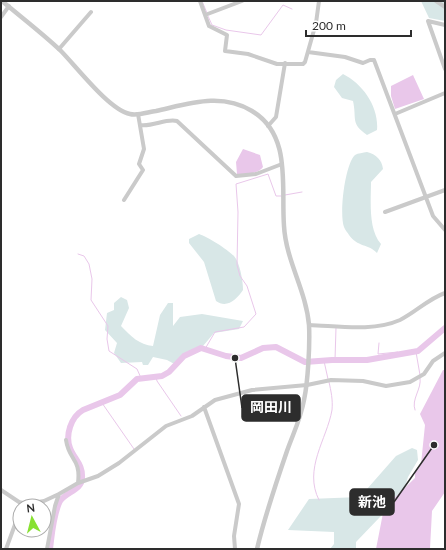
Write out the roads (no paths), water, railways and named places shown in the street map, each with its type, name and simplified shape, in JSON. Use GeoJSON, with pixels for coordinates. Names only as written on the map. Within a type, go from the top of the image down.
{"type":"FeatureCollection","features":[{"type":"Feature","properties":{"kind":"street"},"geometry":{"type":"LineString","coordinates":[[2,1],[59,49],[116,108],[125,112],[138,114],[202,101],[222,100],[240,105],[253,111],[268,126],[279,145],[282,164],[285,239],[290,261],[305,300],[309,325],[307,385],[302,408],[273,491],[257,549]]}},
{"type":"Feature","properties":{"kind":"street"},"geometry":{"type":"LineString","coordinates":[[200,1],[209,26],[227,34],[225,51],[248,54],[277,64],[303,64],[308,52],[319,1]]}},
{"type":"Feature","properties":{"kind":"street"},"geometry":{"type":"LineString","coordinates":[[205,15],[242,1]]}},
{"type":"Feature","properties":{"kind":"street"},"geometry":{"type":"LineString","coordinates":[[436,1],[445,7]]}},
{"type":"Feature","properties":{"kind":"street"},"geometry":{"type":"LineString","coordinates":[[1,17],[8,6]]}},
{"type":"Feature","properties":{"kind":"street"},"geometry":{"type":"LineString","coordinates":[[59,49],[91,12]]}},
{"type":"Feature","properties":{"kind":"street"},"geometry":{"type":"LineString","coordinates":[[445,25],[428,21],[445,69]]}},
{"type":"Feature","properties":{"kind":"street"},"geometry":{"type":"LineString","coordinates":[[308,52],[345,57],[363,63],[373,60],[433,216],[445,230]]}},
{"type":"Feature","properties":{"kind":"street"},"geometry":{"type":"LineString","coordinates":[[268,126],[276,117],[285,63]]}},
{"type":"Feature","properties":{"kind":"street"},"geometry":{"type":"LineString","coordinates":[[395,114],[445,93]]}},
{"type":"Feature","properties":{"kind":"street"},"geometry":{"type":"LineString","coordinates":[[124,200],[143,170],[139,164],[144,149],[138,114]]}},
{"type":"Feature","properties":{"kind":"street"},"geometry":{"type":"LineString","coordinates":[[140,125],[148,126],[173,120],[177,121],[236,176],[256,174],[282,164]]}},
{"type":"Feature","properties":{"kind":"street"},"geometry":{"type":"LineString","coordinates":[[385,212],[445,190]]}},
{"type":"Feature","properties":{"kind":"street"},"geometry":{"type":"LineString","coordinates":[[309,325],[373,327],[387,325],[410,315],[432,299],[445,293]]}},
{"type":"Feature","properties":{"kind":"street"},"geometry":{"type":"LineString","coordinates":[[48,498],[80,482],[98,476],[123,461],[166,426],[192,416],[214,400],[252,390],[307,385],[331,380],[363,381],[386,386],[410,382],[424,374],[434,361],[444,355]]}},
{"type":"Feature","properties":{"kind":"street"},"geometry":{"type":"LineString","coordinates":[[204,407],[239,504],[234,536],[235,549]]}},
{"type":"Feature","properties":{"kind":"street"},"geometry":{"type":"LineString","coordinates":[[66,440],[69,451],[78,465],[80,482]]}},
{"type":"Feature","properties":{"kind":"street"},"geometry":{"type":"LineString","coordinates":[[1,490],[12,498]]}},
{"type":"Feature","properties":{"kind":"street"},"geometry":{"type":"LineString","coordinates":[[47,549],[55,506],[59,494]]}},
{"type":"Feature","properties":{"kind":"street"},"geometry":{"type":"LineString","coordinates":[[6,549],[12,533]]}},
{"type":"Feature","properties":{"kind":"waterway"},"geometry":{"type":"LineString","coordinates":[[202,1],[207,13]]}},
{"type":"Feature","properties":{"kind":"waterway"},"geometry":{"type":"LineString","coordinates":[[208,16],[212,25],[226,30],[261,35],[283,5],[292,9]]}},
{"type":"Feature","properties":{"kind":"waterway"},"geometry":{"type":"LineString","coordinates":[[205,349],[215,332],[244,327],[256,314],[247,286],[240,276],[237,265],[238,212],[236,184],[268,174],[276,196],[282,196]]}},
{"type":"Feature","properties":{"kind":"waterway"},"geometry":{"type":"LineString","coordinates":[[285,195],[302,192]]}},
{"type":"Feature","properties":{"kind":"waterway"},"geometry":{"type":"LineString","coordinates":[[78,254],[84,256],[89,264],[92,279],[91,300],[108,326],[107,339],[109,351],[137,369],[141,378]]}},
{"type":"Feature","properties":{"kind":"waterway"},"geometry":{"type":"LineString","coordinates":[[335,360],[336,328]]}},
{"type":"Feature","properties":{"kind":"waterway"},"geometry":{"type":"LineString","coordinates":[[50,549],[54,518],[60,501],[77,488],[82,478],[81,469],[70,448],[68,438],[72,422],[83,410],[120,395],[137,379],[162,376],[169,372],[184,356],[201,348],[226,356],[241,358],[263,348],[276,347],[305,362],[367,360],[418,351],[445,328]]}},
{"type":"Feature","properties":{"kind":"waterway"},"geometry":{"type":"LineString","coordinates":[[379,343],[378,354],[398,352],[398,356]]}},
{"type":"Feature","properties":{"kind":"waterway"},"geometry":{"type":"LineString","coordinates":[[416,352],[420,375]]}},
{"type":"Feature","properties":{"kind":"waterway"},"geometry":{"type":"LineString","coordinates":[[324,361],[328,379]]}},
{"type":"Feature","properties":{"kind":"waterway"},"geometry":{"type":"LineString","coordinates":[[156,377],[157,381],[181,416]]}},
{"type":"Feature","properties":{"kind":"waterway"},"geometry":{"type":"LineString","coordinates":[[415,410],[414,402],[420,386],[420,378]]}},
{"type":"Feature","properties":{"kind":"waterway"},"geometry":{"type":"LineString","coordinates":[[319,500],[315,488],[314,477],[318,454],[332,410],[329,382]]}},
{"type":"Feature","properties":{"kind":"waterway"},"geometry":{"type":"LineString","coordinates":[[102,403],[134,449]]}},
{"type":"Feature","properties":{"kind":"place","name":"岡田川"},"geometry":{"type":"Point","coordinates":[235,358]}},
{"type":"Feature","properties":{"kind":"place","name":"新池"},"geometry":{"type":"Point","coordinates":[434,445]}}]}
